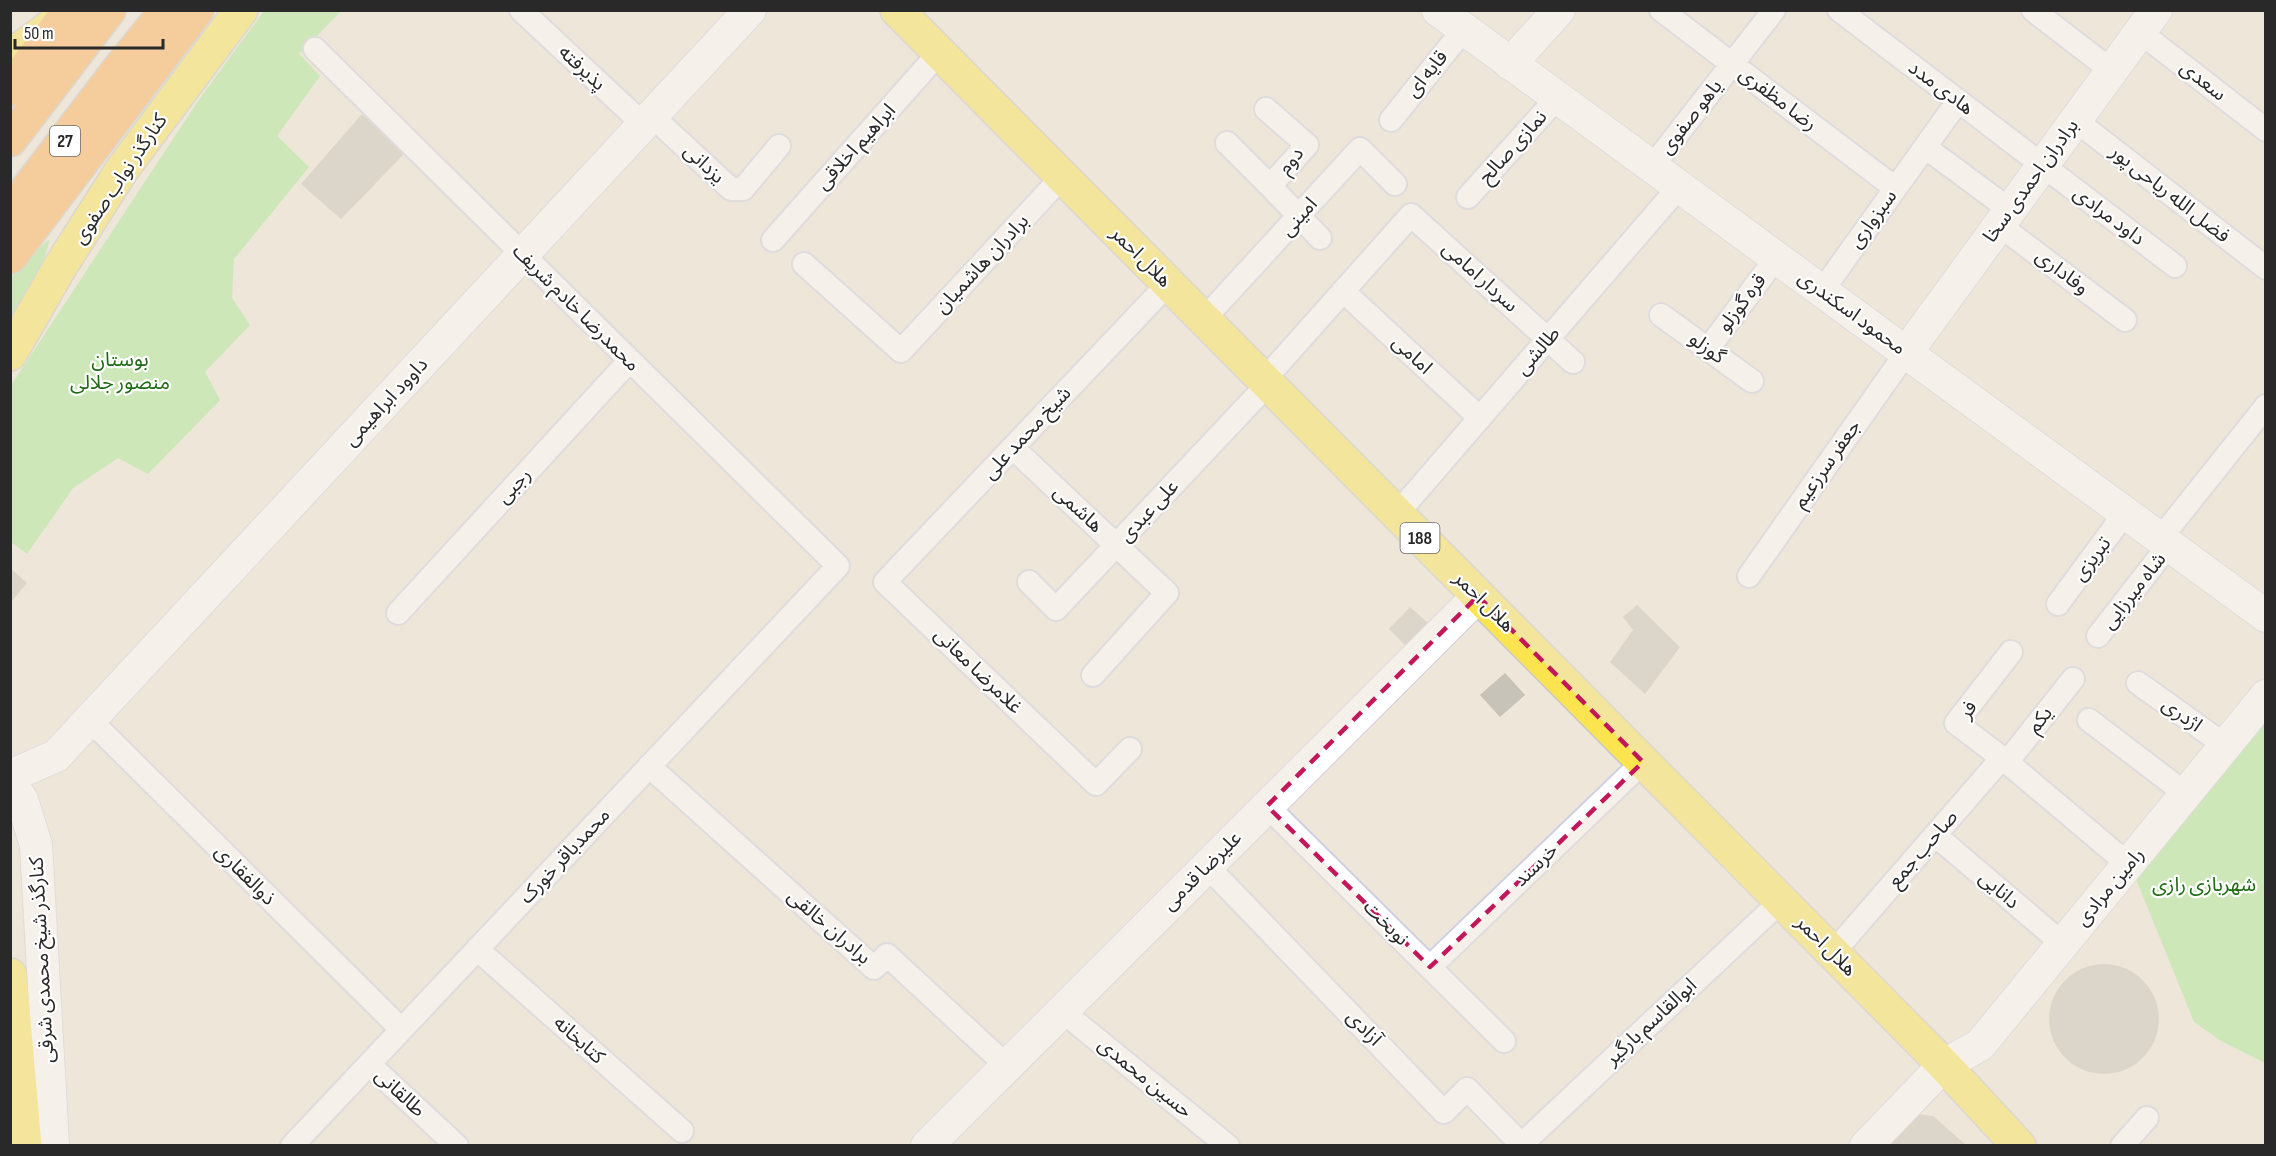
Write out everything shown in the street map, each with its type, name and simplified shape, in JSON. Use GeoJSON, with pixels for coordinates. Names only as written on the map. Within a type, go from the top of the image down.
{"type":"FeatureCollection","features":[{"type":"Feature","properties":{"kind":"highway","name":"27"},"geometry":{"type":"LineString","coordinates":[[10,140],[110,10]]}},
{"type":"Feature","properties":{"kind":"highway","name":"27"},"geometry":{"type":"LineString","coordinates":[[10,212],[167,10]]}},
{"type":"Feature","properties":{"kind":"highway"},"geometry":{"type":"LineString","coordinates":[[10,257],[197,10]]}},
{"type":"Feature","properties":{"kind":"highway"},"geometry":{"type":"LineString","coordinates":[[14,74],[69,12]]}},
{"type":"Feature","properties":{"kind":"main road","name":"کنارگذر نواب صفوی"},"geometry":{"type":"LineString","coordinates":[[12,354],[60,267],[122,171],[241,10]]}},
{"type":"Feature","properties":{"kind":"main road","name":"هلال احمر"},"geometry":{"type":"LineString","coordinates":[[897,10],[1944,1065]]}},
{"type":"Feature","properties":{"kind":"main road"},"geometry":{"type":"LineString","coordinates":[[10,975],[25,1146]]}},
{"type":"Feature","properties":{"kind":"main road","name":"188"},"geometry":{"type":"LineString","coordinates":[[1944,1065],[2019,1146]]}},
{"type":"Feature","properties":{"kind":"street","name":"پذیرفته"},"geometry":{"type":"LineString","coordinates":[[521,10],[648,121]]}},
{"type":"Feature","properties":{"kind":"street","name":"داوود ابراهیمی"},"geometry":{"type":"LineString","coordinates":[[10,776],[56,756],[750,10]]}},
{"type":"Feature","properties":{"kind":"street","name":"محمود اسکندری"},"geometry":{"type":"LineString","coordinates":[[1438,10],[2265,616]]}},
{"type":"Feature","properties":{"kind":"street"},"geometry":{"type":"LineString","coordinates":[[1510,64],[1559,10]]}},
{"type":"Feature","properties":{"kind":"street","name":"رضا مظفری"},"geometry":{"type":"LineString","coordinates":[[1661,10],[1895,188]]}},
{"type":"Feature","properties":{"kind":"street","name":"یاهو صفوی"},"geometry":{"type":"LineString","coordinates":[[1652,167],[1774,10]]}},
{"type":"Feature","properties":{"kind":"street","name":"هادی مدد"},"geometry":{"type":"LineString","coordinates":[[1839,10],[2043,165]]}},
{"type":"Feature","properties":{"kind":"street"},"geometry":{"type":"LineString","coordinates":[[2033,10],[2112,71]]}},
{"type":"Feature","properties":{"kind":"street","name":"برادران احمدی سخا"},"geometry":{"type":"LineString","coordinates":[[1906,352],[2148,21]]}},
{"type":"Feature","properties":{"kind":"street","name":"سعدی"},"geometry":{"type":"LineString","coordinates":[[2148,21],[2265,130]]}},
{"type":"Feature","properties":{"kind":"street","name":"قایه ای"},"geometry":{"type":"LineString","coordinates":[[1391,120],[1464,29]]}},
{"type":"Feature","properties":{"kind":"street","name":"محمدرضا خادم شریف"},"geometry":{"type":"LineString","coordinates":[[315,50],[838,566]]}},
{"type":"Feature","properties":{"kind":"street","name":"ابراهیم اخلاقی"},"geometry":{"type":"LineString","coordinates":[[773,240],[939,53]]}},
{"type":"Feature","properties":{"kind":"street","name":"نمازی صالح"},"geometry":{"type":"LineString","coordinates":[[1468,197],[1557,98]]}},
{"type":"Feature","properties":{"kind":"street","name":"سبزواری"},"geometry":{"type":"LineString","coordinates":[[1822,291],[1958,100]]}},
{"type":"Feature","properties":{"kind":"street","name":"دوم"},"geometry":{"type":"LineString","coordinates":[[1266,109],[1307,145],[1270,186],[1300,217]]}},
{"type":"Feature","properties":{"kind":"street","name":"فضل الله ریاحی پور"},"geometry":{"type":"LineString","coordinates":[[2075,120],[2265,268]]}},
{"type":"Feature","properties":{"kind":"street","name":"یزدانی"},"geometry":{"type":"LineString","coordinates":[[648,121],[731,189],[743,189],[779,146]]}},
{"type":"Feature","properties":{"kind":"street"},"geometry":{"type":"LineString","coordinates":[[1227,143],[1270,186]]}},
{"type":"Feature","properties":{"kind":"street"},"geometry":{"type":"LineString","coordinates":[[1925,147],[2004,218]]}},
{"type":"Feature","properties":{"kind":"street","name":"امینی"},"geometry":{"type":"LineString","coordinates":[[1204,319],[1360,150],[1395,184]]}},
{"type":"Feature","properties":{"kind":"street","name":"داود مرادی"},"geometry":{"type":"LineString","coordinates":[[2043,165],[2175,266]]}},
{"type":"Feature","properties":{"kind":"street","name":"برادران هاشمیان"},"geometry":{"type":"LineString","coordinates":[[804,264],[901,351],[1062,177]]}},
{"type":"Feature","properties":{"kind":"street","name":"طالشی"},"geometry":{"type":"LineString","coordinates":[[1397,514],[1679,187]]}},
{"type":"Feature","properties":{"kind":"street","name":"سردار امامی"},"geometry":{"type":"LineString","coordinates":[[1343,291],[1411,215],[1573,362]]}},
{"type":"Feature","properties":{"kind":"street"},"geometry":{"type":"LineString","coordinates":[[1300,217],[1320,238]]}},
{"type":"Feature","properties":{"kind":"street","name":"وفاداری"},"geometry":{"type":"LineString","coordinates":[[2004,218],[2125,320]]}},
{"type":"Feature","properties":{"kind":"street","name":"قره گوزلو"},"geometry":{"type":"LineString","coordinates":[[1708,349],[1776,258]]}},
{"type":"Feature","properties":{"kind":"street","name":"شیخ محمد علی"},"geometry":{"type":"LineString","coordinates":[[885,582],[1168,284]]}},
{"type":"Feature","properties":{"kind":"street"},"geometry":{"type":"LineString","coordinates":[[1266,382],[1343,291]]}},
{"type":"Feature","properties":{"kind":"street","name":"امامی"},"geometry":{"type":"LineString","coordinates":[[1343,291],[1480,418]]}},
{"type":"Feature","properties":{"kind":"street","name":"گوزلو"},"geometry":{"type":"LineString","coordinates":[[1661,315],[1752,381]]}},
{"type":"Feature","properties":{"kind":"street","name":"جعفر سرزعیم"},"geometry":{"type":"LineString","coordinates":[[1749,576],[1906,352]]}},
{"type":"Feature","properties":{"kind":"street","name":"رجبی"},"geometry":{"type":"LineString","coordinates":[[398,612],[630,360]]}},
{"type":"Feature","properties":{"kind":"street","name":"علی عبدی"},"geometry":{"type":"LineString","coordinates":[[1029,582],[1056,609],[1266,382]]}},
{"type":"Feature","properties":{"kind":"street","name":"شاه میرزایی"},"geometry":{"type":"LineString","coordinates":[[2098,636],[2265,406]]}},
{"type":"Feature","properties":{"kind":"street","name":"هاشمی"},"geometry":{"type":"LineString","coordinates":[[1013,448],[1167,593],[1093,675]]}},
{"type":"Feature","properties":{"kind":"street","name":"تبریزی"},"geometry":{"type":"LineString","coordinates":[[2058,604],[2125,513]]}},
{"type":"Feature","properties":{"kind":"street","name":"محمدباقر خورک"},"geometry":{"type":"LineString","coordinates":[[292,1146],[838,566]]}},
{"type":"Feature","properties":{"kind":"street","name":"غلامرضا معانی"},"geometry":{"type":"LineString","coordinates":[[885,582],[1096,784],[1130,749]]}},
{"type":"Feature","properties":{"kind":"street","name":"علیرضا قدمی"},"geometry":{"type":"LineString","coordinates":[[927,1146],[1478,596]]}},
{"type":"Feature","properties":{"kind":"street","name":"فر"},"geometry":{"type":"LineString","coordinates":[[2005,760],[1956,723],[2011,652]]}},
{"type":"Feature","properties":{"kind":"street","name":"یکم"},"geometry":{"type":"LineString","coordinates":[[2005,760],[2073,679]]}},
{"type":"Feature","properties":{"kind":"street","name":"اژدری"},"geometry":{"type":"LineString","coordinates":[[2138,683],[2226,746]]}},
{"type":"Feature","properties":{"kind":"street","name":"رامین مرادی"},"geometry":{"type":"LineString","coordinates":[[1866,1146],[1944,1065],[1980,1045],[2265,696]]}},
{"type":"Feature","properties":{"kind":"street","name":"ذوالفقاری"},"geometry":{"type":"LineString","coordinates":[[90,720],[402,1029]]}},
{"type":"Feature","properties":{"kind":"street"},"geometry":{"type":"LineString","coordinates":[[2089,720],[2186,794]]}},
{"type":"Feature","properties":{"kind":"street"},"geometry":{"type":"LineString","coordinates":[[2005,760],[2128,864]]}},
{"type":"Feature","properties":{"kind":"street","name":"صاحب جمع"},"geometry":{"type":"LineString","coordinates":[[1844,940],[1935,835],[2005,760]]}},
{"type":"Feature","properties":{"kind":"street","name":"خرسند"},"geometry":{"type":"LineString","coordinates":[[1430,967],[1643,762]]}},
{"type":"Feature","properties":{"kind":"street","name":"برادران خالقی"},"geometry":{"type":"LineString","coordinates":[[649,766],[874,968],[887,955],[1007,1066]]}},
{"type":"Feature","properties":{"kind":"street","name":"کنارگذر شیخ محمدی شرقی"},"geometry":{"type":"LineString","coordinates":[[10,781],[22,800],[36,845],[52,1146]]}},
{"type":"Feature","properties":{"kind":"street","name":"نوبخت"},"geometry":{"type":"LineString","coordinates":[[1267,806],[1504,1041]]}},
{"type":"Feature","properties":{"kind":"street","name":"دانایی"},"geometry":{"type":"LineString","coordinates":[[1935,835],[2062,944]]}},
{"type":"Feature","properties":{"kind":"street","name":"آزادی"},"geometry":{"type":"LineString","coordinates":[[1207,866],[1444,1112],[1467,1089],[1523,1145]]}},
{"type":"Feature","properties":{"kind":"street","name":"ابوالقاسم بارگیر"},"geometry":{"type":"LineString","coordinates":[[1523,1145],[1781,901]]}},
{"type":"Feature","properties":{"kind":"street","name":"کتابخانه"},"geometry":{"type":"LineString","coordinates":[[477,950],[682,1131]]}},
{"type":"Feature","properties":{"kind":"street","name":"حسین محمدی"},"geometry":{"type":"LineString","coordinates":[[1062,1011],[1228,1146]]}},
{"type":"Feature","properties":{"kind":"street","name":"طالقانی"},"geometry":{"type":"LineString","coordinates":[[369,1064],[457,1146]]}},
{"type":"Feature","properties":{"kind":"street"},"geometry":{"type":"LineString","coordinates":[[2122,1146],[2147,1118]]}},
{"type":"Feature","properties":{"kind":"highlighted area"},"geometry":{"type":"Polygon","coordinates":[[[1478,596],[1643,762],[1430,967],[1267,806],[1478,596]]]}},
{"type":"Feature","properties":{"kind":"green space","name":"بوستان منصور جلالی"},"geometry":{"type":"Polygon","coordinates":[[[264,11],[341,11],[299,54],[320,76],[277,136],[309,167],[234,259],[232,298],[250,325],[205,372],[220,400],[148,474],[118,458],[73,488],[27,554],[11,542],[10,387],[198,101],[264,11]]]}},
{"type":"Feature","properties":{"kind":"green space"},"geometry":{"type":"Polygon","coordinates":[[[50,239],[39,275],[11,333],[11,278],[26,259],[50,239]]]}},
{"type":"Feature","properties":{"kind":"green space","name":"شهربازی رازی"},"geometry":{"type":"Polygon","coordinates":[[[2265,716],[2265,1063],[2221,1041],[2194,1022],[2134,874],[2265,716]]]}},
{"type":"Feature","properties":{"kind":"building"},"geometry":{"type":"Polygon","coordinates":[[[362,115],[403,154],[341,218],[302,184],[362,115]]]}},
{"type":"Feature","properties":{"kind":"building"},"geometry":{"type":"Polygon","coordinates":[[[10,569],[26,583],[10,602],[10,569]]]}},
{"type":"Feature","properties":{"kind":"building"},"geometry":{"type":"Polygon","coordinates":[[[1637,606],[1679,647],[1645,693],[1611,662],[1634,630],[1624,617],[1637,606]]]}},
{"type":"Feature","properties":{"kind":"building"},"geometry":{"type":"Polygon","coordinates":[[[1410,608],[1427,623],[1406,645],[1390,629],[1410,608]]]}},
{"type":"Feature","properties":{"kind":"building"},"geometry":{"type":"Polygon","coordinates":[[[1505,674],[1524,695],[1500,716],[1481,695],[1505,674]]]}},
{"type":"Feature","properties":{"kind":"building"},"geometry":{"type":"Polygon","coordinates":[[[2104,965],[2125,969],[2142,981],[2154,998],[2158,1019],[2154,1040],[2142,1057],[2125,1069],[2104,1073],[2083,1069],[2066,1057],[2054,1040],[2050,1019],[2054,998],[2066,981],[2083,969],[2104,965]]]}},
{"type":"Feature","properties":{"kind":"building"},"geometry":{"type":"Polygon","coordinates":[[[1913,1114],[1933,1117],[1966,1146],[1881,1146],[1913,1114]]]}}]}
